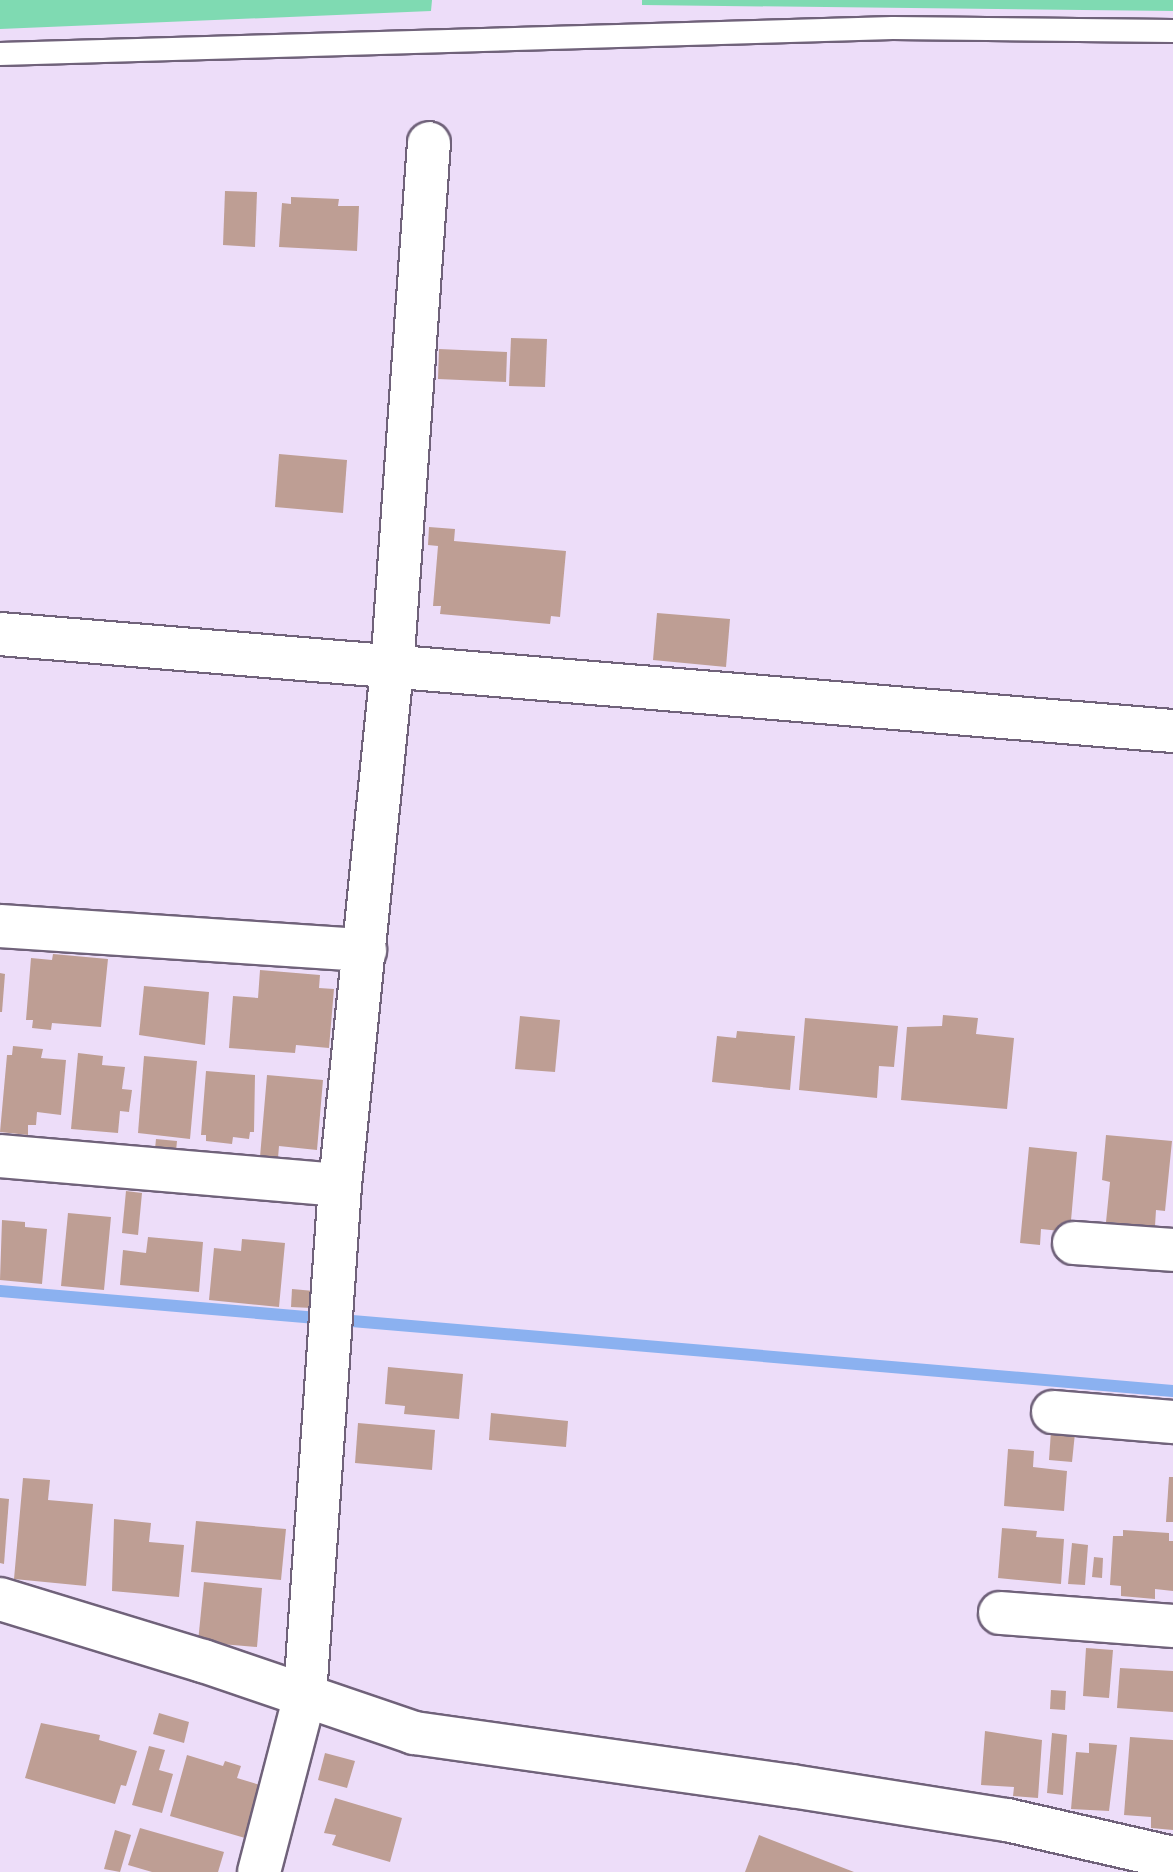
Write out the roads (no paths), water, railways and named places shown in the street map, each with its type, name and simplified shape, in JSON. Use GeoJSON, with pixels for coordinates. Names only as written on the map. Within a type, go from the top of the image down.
{"type":"FeatureCollection","features":[{"type":"Feature","properties":{"kind":"street"},"geometry":{"type":"LineString","coordinates":[[259,1872],[305,1695],[340,1185],[392,669],[429,143]]}},
{"type":"Feature","properties":{"kind":"street"},"geometry":{"type":"LineString","coordinates":[[0,634],[392,669],[1173,731]]}},
{"type":"Feature","properties":{"kind":"street"},"geometry":{"type":"LineString","coordinates":[[0,926],[365,950]]}},
{"type":"Feature","properties":{"kind":"street"},"geometry":{"type":"LineString","coordinates":[[0,1156],[340,1185]]}},
{"type":"Feature","properties":{"kind":"street"},"geometry":{"type":"LineString","coordinates":[[1074,1243],[1173,1250]]}},
{"type":"Feature","properties":{"kind":"street"},"geometry":{"type":"LineString","coordinates":[[1053,1412],[1173,1422]]}},
{"type":"Feature","properties":{"kind":"street"},"geometry":{"type":"LineString","coordinates":[[0,1599],[305,1695],[414,1733],[792,1786],[1007,1820],[1173,1858]]}},
{"type":"Feature","properties":{"kind":"street"},"geometry":{"type":"LineString","coordinates":[[1000,1613],[1173,1626]]}},
{"type":"Feature","properties":{"kind":"lane"},"geometry":{"type":"LineString","coordinates":[[0,54],[893,28],[1173,31]]}},
{"type":"Feature","properties":{"kind":"waterway"},"geometry":{"type":"LineString","coordinates":[[0,1291],[1173,1391]]}}]}
